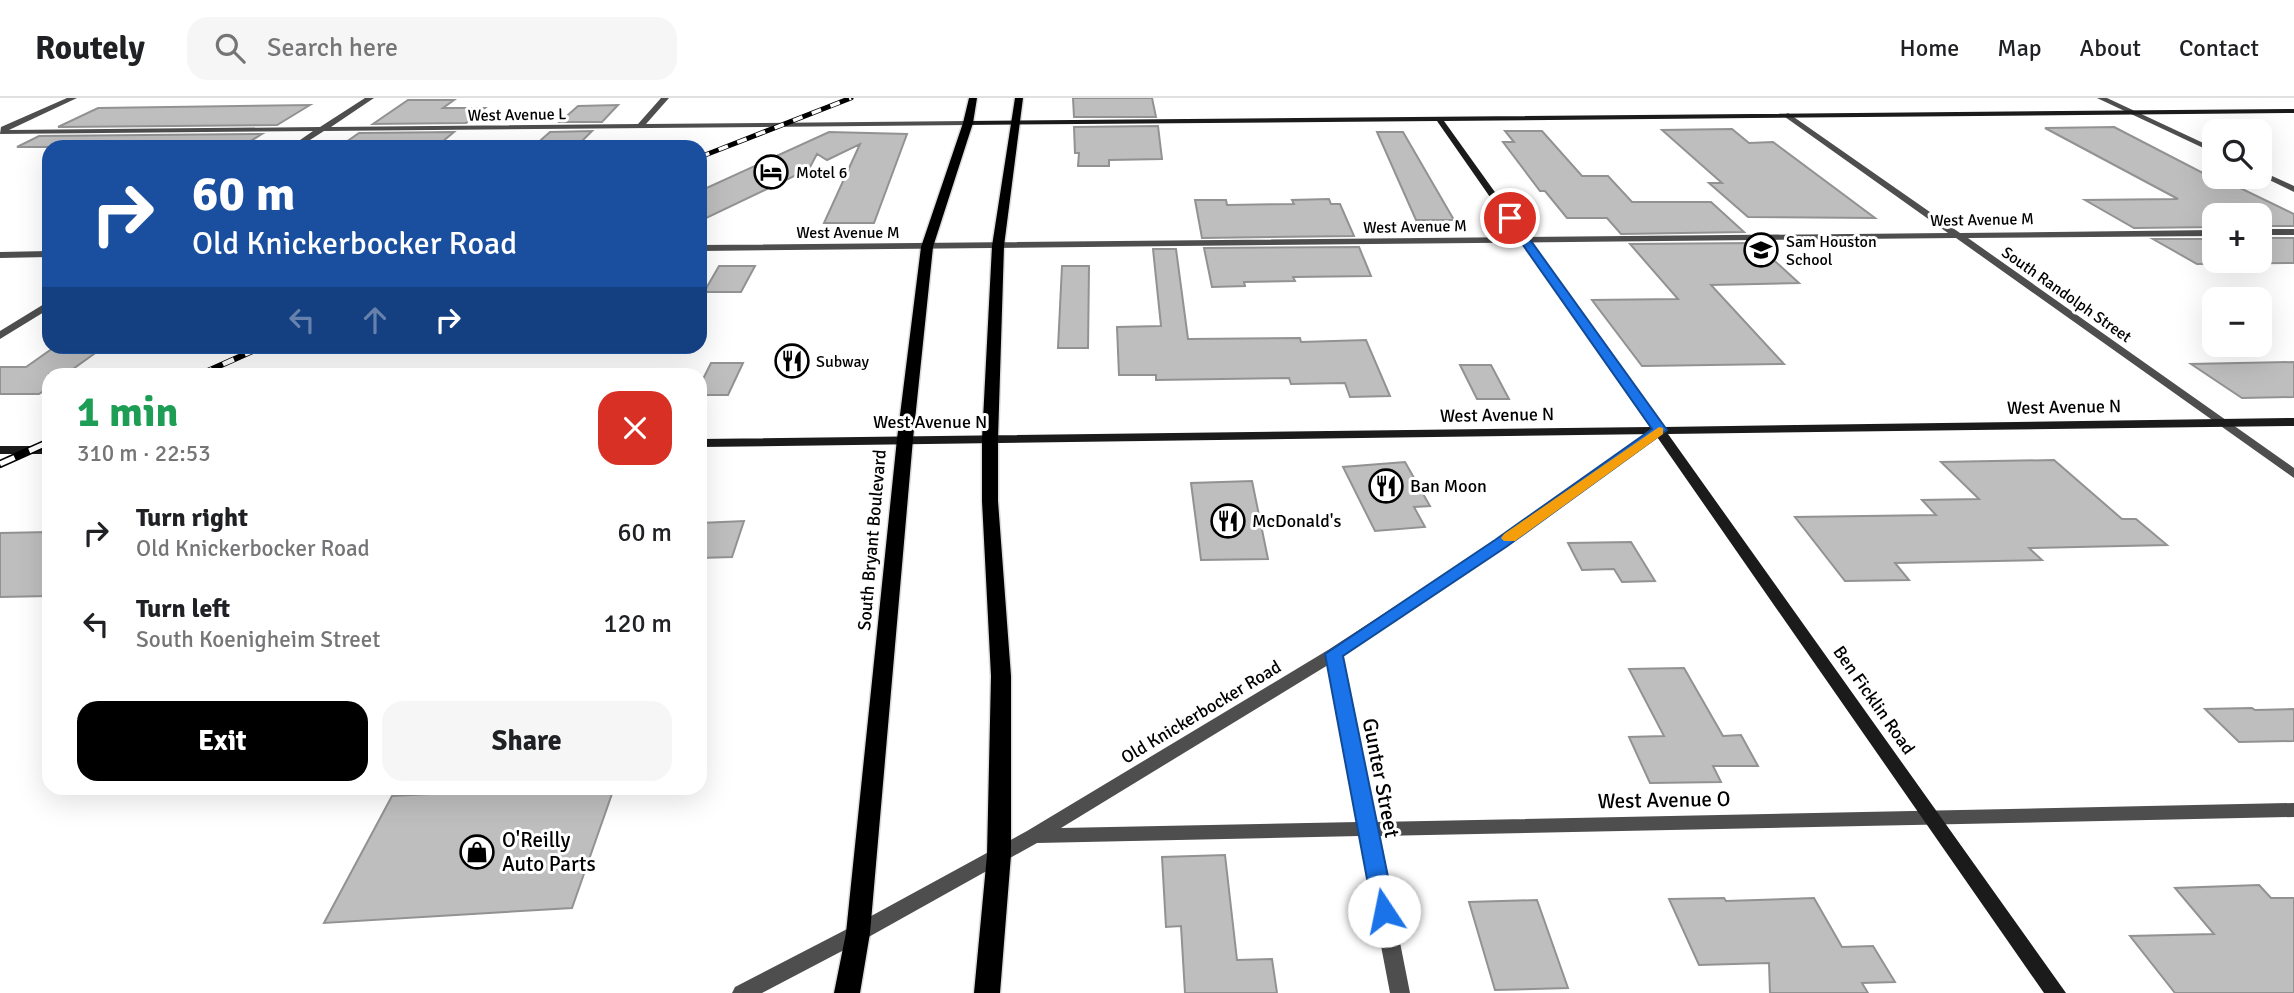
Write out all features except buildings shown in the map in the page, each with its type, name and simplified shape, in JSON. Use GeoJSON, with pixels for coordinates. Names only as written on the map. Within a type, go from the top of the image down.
{"type":"FeatureCollection","features":[{"type":"Feature","properties":{"kind":"main road","name":"South Bryant Boulevard"},"geometry":{"type":"LineString","coordinates":[[847,993],[859,933],[905,439],[927,247],[968,123],[973,98]]}},
{"type":"Feature","properties":{"kind":"main road"},"geometry":{"type":"LineString","coordinates":[[987,993],[999,855],[1001,676],[990,500],[990,439],[998,246],[1019,98]]}},
{"type":"Feature","properties":{"kind":"main road","name":"West Avenue L"},"geometry":{"type":"LineString","coordinates":[[968,123],[2294,111]]}},
{"type":"Feature","properties":{"kind":"main road","name":"Ben Ficklin Road"},"geometry":{"type":"LineString","coordinates":[[1439,119],[2056,993]]}},
{"type":"Feature","properties":{"kind":"main road","name":"West Avenue N"},"geometry":{"type":"LineString","coordinates":[[707,443],[2294,422]]}},
{"type":"Feature","properties":{"kind":"main road"},"geometry":{"type":"LineString","coordinates":[[0,450],[42,450]]}},
{"type":"Feature","properties":{"kind":"street"},"geometry":{"type":"LineString","coordinates":[[0,132],[73,98]]}},
{"type":"Feature","properties":{"kind":"street"},"geometry":{"type":"LineString","coordinates":[[305,140],[370,98]]}},
{"type":"Feature","properties":{"kind":"street"},"geometry":{"type":"LineString","coordinates":[[639,127],[666,98]]}},
{"type":"Feature","properties":{"kind":"street"},"geometry":{"type":"LineString","coordinates":[[2101,98],[2202,145]]}},
{"type":"Feature","properties":{"kind":"street","name":"South Randolph Street"},"geometry":{"type":"LineString","coordinates":[[1788,116],[2294,474]]}},
{"type":"Feature","properties":{"kind":"street","name":"West Avenue L"},"geometry":{"type":"LineString","coordinates":[[0,132],[968,123]]}},
{"type":"Feature","properties":{"kind":"street"},"geometry":{"type":"LineString","coordinates":[[2272,178],[2294,189]]}},
{"type":"Feature","properties":{"kind":"street"},"geometry":{"type":"LineString","coordinates":[[2272,233],[2294,232]]}},
{"type":"Feature","properties":{"kind":"street","name":"West Avenue M"},"geometry":{"type":"LineString","coordinates":[[707,248],[2202,233]]}},
{"type":"Feature","properties":{"kind":"street"},"geometry":{"type":"LineString","coordinates":[[0,255],[42,254]]}},
{"type":"Feature","properties":{"kind":"street"},"geometry":{"type":"LineString","coordinates":[[0,335],[42,308]]}},
{"type":"Feature","properties":{"kind":"street","name":"Old Knickerbocker Road"},"geometry":{"type":"LineString","coordinates":[[742,993],[859,933],[1034,836],[1334,654],[1501,544],[1660,430]]}},
{"type":"Feature","properties":{"kind":"street","name":"Gunter Street"},"geometry":{"type":"LineString","coordinates":[[1334,654],[1400,993]]}},
{"type":"Feature","properties":{"kind":"street","name":"West Avenue O"},"geometry":{"type":"LineString","coordinates":[[1034,836],[2294,810]]}},
{"type":"Feature","properties":{"kind":"railway"},"geometry":{"type":"LineString","coordinates":[[707,154],[851,98]]}},
{"type":"Feature","properties":{"kind":"railway"},"geometry":{"type":"LineString","coordinates":[[214,368],[246,354]]}},
{"type":"Feature","properties":{"kind":"railway"},"geometry":{"type":"LineString","coordinates":[[0,464],[42,445]]}},
{"type":"Feature","properties":{"kind":"slow traffic"},"geometry":{"type":"LineString","coordinates":[[1509,538],[1659,431]]}},
{"type":"Feature","properties":{"kind":"place","name":"Motel 6"},"geometry":{"type":"Point","coordinates":[771,172]}},
{"type":"Feature","properties":{"kind":"place","name":"Sam Houston School"},"geometry":{"type":"Point","coordinates":[1761,250]}},
{"type":"Feature","properties":{"kind":"place","name":"Subway"},"geometry":{"type":"Point","coordinates":[792,361]}},
{"type":"Feature","properties":{"kind":"place","name":"Ban Moon"},"geometry":{"type":"Point","coordinates":[1386,486]}},
{"type":"Feature","properties":{"kind":"place","name":"McDonald's"},"geometry":{"type":"Point","coordinates":[1228,521]}},
{"type":"Feature","properties":{"kind":"place","name":"O'Reilly Auto Parts"},"geometry":{"type":"Point","coordinates":[477,852]}},
{"type":"Feature","properties":{"kind":"route"},"geometry":{"type":"LineString","coordinates":[[1384,911],[1334,654],[1501,544],[1660,430],[1510,218]]}}]}
